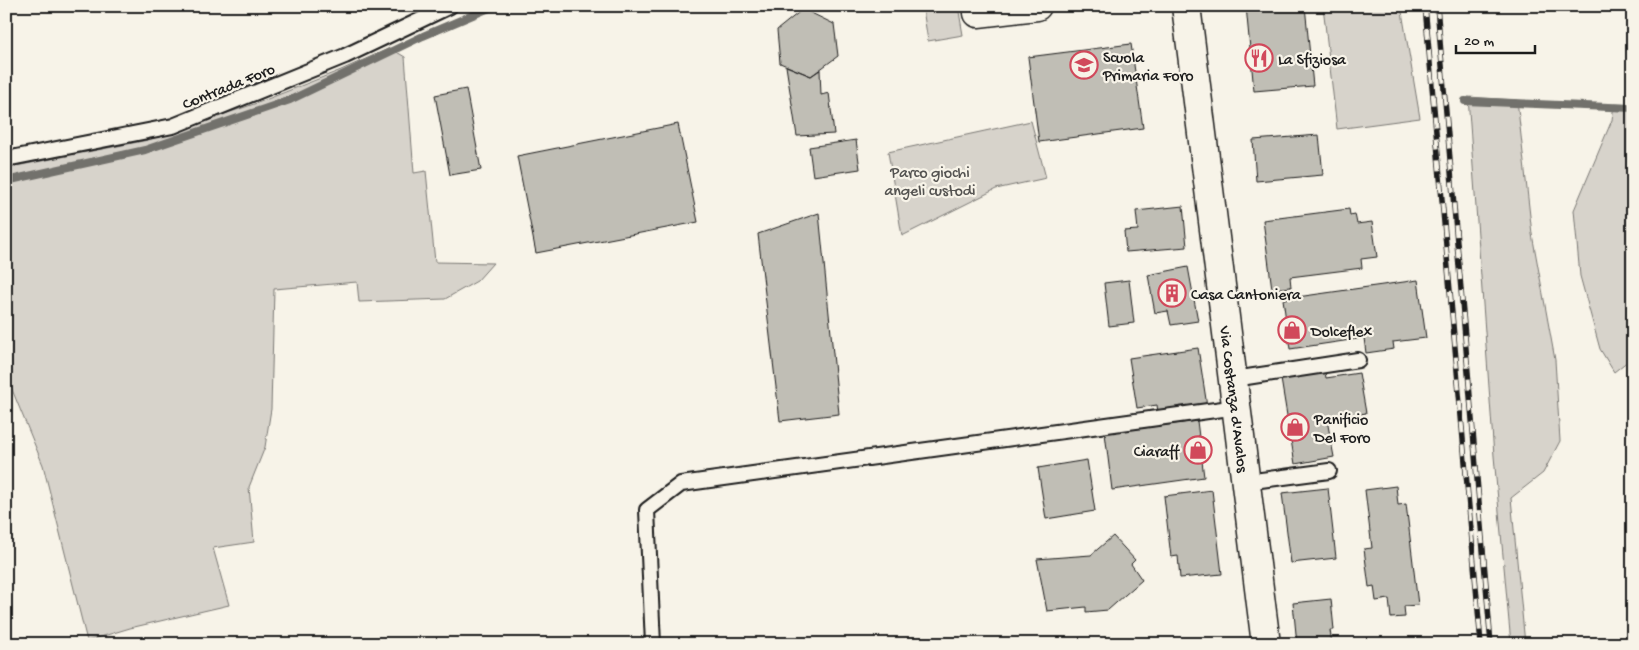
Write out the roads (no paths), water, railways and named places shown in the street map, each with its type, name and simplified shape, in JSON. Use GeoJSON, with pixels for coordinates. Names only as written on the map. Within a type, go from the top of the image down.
{"type":"FeatureCollection","features":[{"type":"Feature","properties":{"kind":"main road"},"geometry":{"type":"LineString","coordinates":[[978,13],[1037,6]]}},
{"type":"Feature","properties":{"kind":"main road","name":"Via Costanza d'Avalos"},"geometry":{"type":"LineString","coordinates":[[1186,6],[1266,644]]}},
{"type":"Feature","properties":{"kind":"lane","name":"Contrada Foro"},"geometry":{"type":"LineString","coordinates":[[6,159],[173,126],[345,56],[450,6]]}},
{"type":"Feature","properties":{"kind":"lane"},"geometry":{"type":"LineString","coordinates":[[1234,379],[1358,360]]}},
{"type":"Feature","properties":{"kind":"lane"},"geometry":{"type":"LineString","coordinates":[[653,644],[647,510],[681,484],[1237,408]]}},
{"type":"Feature","properties":{"kind":"lane"},"geometry":{"type":"LineString","coordinates":[[1246,482],[1329,471]]}},
{"type":"Feature","properties":{"kind":"waterway"},"geometry":{"type":"LineString","coordinates":[[6,181],[145,150],[290,100],[423,36],[494,6]]}},
{"type":"Feature","properties":{"kind":"waterway"},"geometry":{"type":"LineString","coordinates":[[1465,101],[1633,108]]}},
{"type":"Feature","properties":{"kind":"railway"},"geometry":{"type":"LineString","coordinates":[[1425,6],[1481,644]]}},
{"type":"Feature","properties":{"kind":"railway"},"geometry":{"type":"LineString","coordinates":[[1437,6],[1491,644]]}},
{"type":"Feature","properties":{"kind":"place","name":"La Sfiziosa"},"geometry":{"type":"Point","coordinates":[1259,58]}},
{"type":"Feature","properties":{"kind":"place","name":"Scuola Primaria Foro"},"geometry":{"type":"Point","coordinates":[1084,65]}},
{"type":"Feature","properties":{"kind":"place","name":"Casa Cantoniera"},"geometry":{"type":"Point","coordinates":[1172,293]}},
{"type":"Feature","properties":{"kind":"place","name":"Dolceflex"},"geometry":{"type":"Point","coordinates":[1292,330]}},
{"type":"Feature","properties":{"kind":"place","name":"Panificio Del Foro"},"geometry":{"type":"Point","coordinates":[1295,427]}},
{"type":"Feature","properties":{"kind":"place","name":"Ciaraff"},"geometry":{"type":"Point","coordinates":[1198,450]}},
{"type":"Feature","properties":{"kind":"park label","name":"Parco giochi angeli custodi"},"geometry":{"type":"Point","coordinates":[930,180]}}]}
